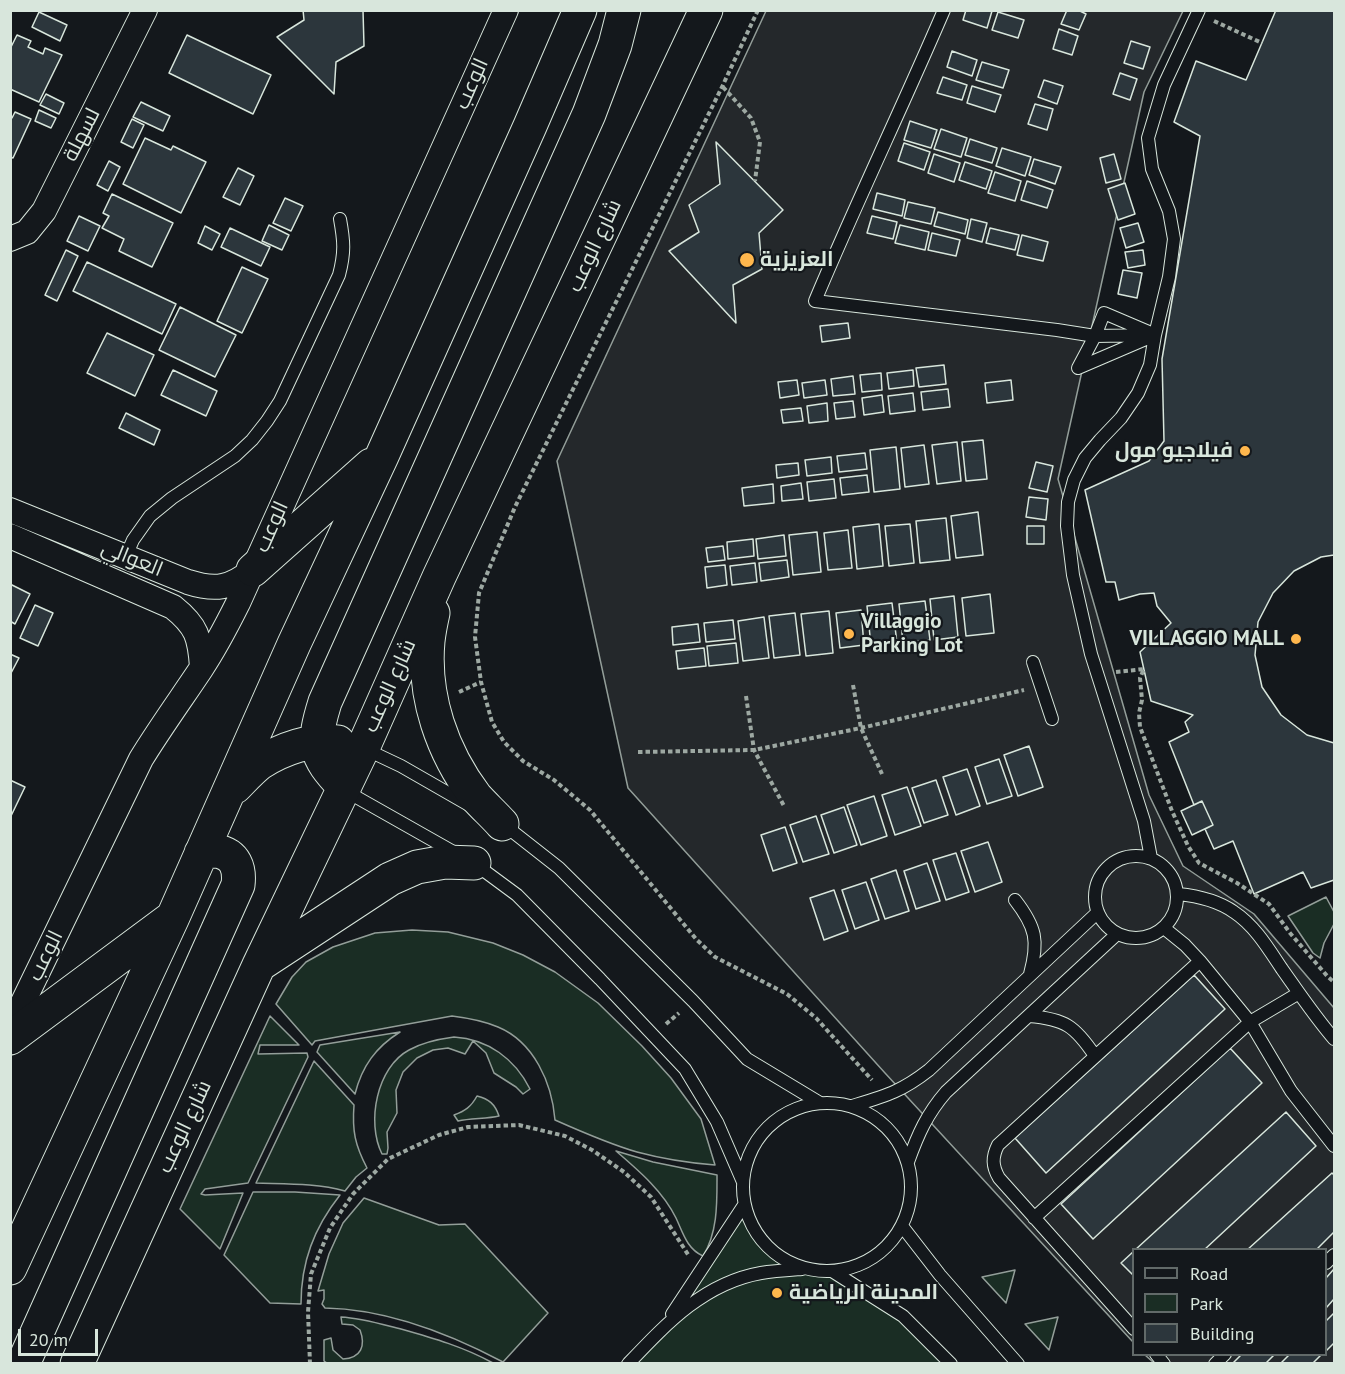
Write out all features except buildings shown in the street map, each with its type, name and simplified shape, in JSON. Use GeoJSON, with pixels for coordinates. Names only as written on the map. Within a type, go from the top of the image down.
{"type":"FeatureCollection","features":[{"type":"Feature","properties":{"kind":"main road"},"geometry":{"type":"LineString","coordinates":[[10,1268],[173,917],[294,644],[530,126],[580,10]]}},
{"type":"Feature","properties":{"kind":"main road"},"geometry":{"type":"LineString","coordinates":[[344,787],[330,773],[320,757],[316,742],[319,721],[332,685],[589,114],[615,45],[624,10]]}},
{"type":"Feature","properties":{"kind":"main road","name":"شارع الوعب"},"geometry":{"type":"LineString","coordinates":[[77,1364],[260,965],[363,748],[439,577],[706,10]]}},
{"type":"Feature","properties":{"kind":"main road"},"geometry":{"type":"LineString","coordinates":[[253,570],[381,456]]}},
{"type":"Feature","properties":{"kind":"main road"},"geometry":{"type":"LineString","coordinates":[[439,577],[428,641],[428,673],[432,705],[442,738],[458,770],[478,798],[502,824]]}},
{"type":"Feature","properties":{"kind":"main road"},"geometry":{"type":"LineString","coordinates":[[228,795],[258,765],[295,746],[331,741],[363,748]]}},
{"type":"Feature","properties":{"kind":"main road"},"geometry":{"type":"LineString","coordinates":[[23,1364],[238,885],[239,873],[236,863],[229,856],[216,851],[201,853]]}},
{"type":"Feature","properties":{"kind":"main road"},"geometry":{"type":"LineString","coordinates":[[260,965],[390,879],[417,867],[445,862],[474,863]]}},
{"type":"Feature","properties":{"kind":"main road"},"geometry":{"type":"LineString","coordinates":[[10,1038],[173,917]]}},
{"type":"Feature","properties":{"kind":"street","name":"الوعب"},"geometry":{"type":"LineString","coordinates":[[10,1029],[141,759],[225,628],[253,570],[492,22],[506,10]]}},
{"type":"Feature","properties":{"kind":"street","name":"لسهلة"},"geometry":{"type":"LineString","coordinates":[[10,239],[27,231],[44,211],[136,13]]}},
{"type":"Feature","properties":{"kind":"street","name":"العوالي"},"geometry":{"type":"LineString","coordinates":[[10,510],[205,587],[223,587],[240,581],[253,570]]}},
{"type":"Feature","properties":{"kind":"street","name":"العوالي"},"geometry":{"type":"LineString","coordinates":[[10,536],[173,607],[187,618],[196,632],[201,649],[202,667]]}},
{"type":"Feature","properties":{"kind":"lane"},"geometry":{"type":"LineString","coordinates":[[944,10],[815,301],[1095,336],[1155,335]]}},
{"type":"Feature","properties":{"kind":"lane"},"geometry":{"type":"LineString","coordinates":[[1151,858],[1144,821],[1091,654],[1073,575],[1067,526],[1068,502],[1074,480],[1085,458],[1121,418],[1138,393],[1150,365],[1169,277],[1174,239],[1169,212],[1152,169],[1148,138],[1164,85],[1198,12]]}},
{"type":"Feature","properties":{"kind":"lane"},"geometry":{"type":"LineString","coordinates":[[126,556],[137,534],[150,516],[172,498],[235,456],[252,440],[280,401],[339,275],[344,243],[340,219]]}},
{"type":"Feature","properties":{"kind":"lane"},"geometry":{"type":"LineString","coordinates":[[1104,313],[1155,335],[1078,368],[1104,313]]}},
{"type":"Feature","properties":{"kind":"lane"},"geometry":{"type":"LineString","coordinates":[[1033,662],[1052,719]]}},
{"type":"Feature","properties":{"kind":"lane"},"geometry":{"type":"LineString","coordinates":[[363,748],[401,766],[502,824],[559,868],[693,1001],[747,1059],[820,1103]]}},
{"type":"Feature","properties":{"kind":"lane"},"geometry":{"type":"LineString","coordinates":[[344,787],[358,798],[474,863],[517,895],[685,1069],[717,1122],[743,1182]]}},
{"type":"Feature","properties":{"kind":"lane"},"geometry":{"type":"LineString","coordinates":[[1140,856],[1151,858],[1169,872],[1178,894],[1177,906],[1172,918],[1164,928],[1142,939],[1117,934],[1105,925],[1095,900],[1096,888],[1107,868],[1128,857],[1140,856]]}},
{"type":"Feature","properties":{"kind":"lane"},"geometry":{"type":"LineString","coordinates":[[1178,894],[1197,896],[1216,902],[1233,911],[1248,923],[1299,993],[1328,1024],[1335,1039]]}},
{"type":"Feature","properties":{"kind":"lane"},"geometry":{"type":"LineString","coordinates":[[1015,900],[1028,916],[1035,935],[1035,956],[1029,975]]}},
{"type":"Feature","properties":{"kind":"lane"},"geometry":{"type":"LineString","coordinates":[[852,1106],[886,1096],[909,1085],[929,1070],[1098,912]]}},
{"type":"Feature","properties":{"kind":"lane"},"geometry":{"type":"LineString","coordinates":[[1164,928],[1200,961],[1250,1022],[1291,1091],[1335,1146]]}},
{"type":"Feature","properties":{"kind":"lane"},"geometry":{"type":"LineString","coordinates":[[908,1162],[923,1124],[933,1107],[946,1092],[1117,934]]}},
{"type":"Feature","properties":{"kind":"lane"},"geometry":{"type":"LineString","coordinates":[[1132,1327],[999,1178],[993,1161],[994,1153],[998,1145],[1200,961]]}},
{"type":"Feature","properties":{"kind":"lane"},"geometry":{"type":"LineString","coordinates":[[1035,1218],[1250,1022],[1299,993]]}},
{"type":"Feature","properties":{"kind":"lane"},"geometry":{"type":"LineString","coordinates":[[1029,1016],[1059,1021],[1071,1028],[1082,1037],[1095,1056]]}},
{"type":"Feature","properties":{"kind":"lane"},"geometry":{"type":"LineString","coordinates":[[628,1364],[665,1325],[694,1301],[714,1289],[759,1274],[807,1269],[832,1271],[860,1265],[884,1249],[902,1226],[910,1204],[911,1177],[908,1162],[897,1139],[882,1122],[852,1106],[820,1103],[797,1108],[776,1120],[759,1137],[748,1158],[743,1182],[744,1204],[754,1231],[772,1252],[807,1269]]}},
{"type":"Feature","properties":{"kind":"lane"},"geometry":{"type":"LineString","coordinates":[[665,1325],[744,1204]]}},
{"type":"Feature","properties":{"kind":"lane"},"geometry":{"type":"LineString","coordinates":[[902,1226],[940,1275],[1018,1364]]}},
{"type":"Feature","properties":{"kind":"lane"},"geometry":{"type":"LineString","coordinates":[[832,1271],[903,1316],[951,1364]]}},
{"type":"Feature","properties":{"kind":"path"},"geometry":{"type":"LineString","coordinates":[[758,10],[515,507],[479,593],[475,637],[481,682],[492,722],[504,742],[524,761],[554,780],[590,810],[696,939],[715,957],[787,994],[816,1018],[886,1096]]}},
{"type":"Feature","properties":{"kind":"path"},"geometry":{"type":"LineString","coordinates":[[1198,12],[1262,43]]}},
{"type":"Feature","properties":{"kind":"path"},"geometry":{"type":"LineString","coordinates":[[722,87],[751,118],[760,142],[755,182]]}},
{"type":"Feature","properties":{"kind":"path"},"geometry":{"type":"LineString","coordinates":[[1098,674],[1144,669],[1140,678],[1142,700],[1139,713],[1140,727],[1188,846],[1199,863],[1237,883],[1269,904],[1290,933],[1335,982]]}},
{"type":"Feature","properties":{"kind":"path"},"geometry":{"type":"LineString","coordinates":[[853,685],[861,728],[882,774]]}},
{"type":"Feature","properties":{"kind":"path"},"geometry":{"type":"LineString","coordinates":[[638,752],[754,750],[1042,686]]}},
{"type":"Feature","properties":{"kind":"path"},"geometry":{"type":"LineString","coordinates":[[746,696],[754,750],[784,806]]}},
{"type":"Feature","properties":{"kind":"path"},"geometry":{"type":"LineString","coordinates":[[310,1364],[308,1312],[311,1274],[330,1228],[353,1194],[388,1160],[439,1135],[468,1127],[519,1125],[565,1136],[592,1150],[624,1172],[651,1197],[692,1261],[703,1268]]}},
{"type":"Feature","properties":{"kind":"green space"},"geometry":{"type":"Polygon","coordinates":[[[1326,897],[1334,912],[1334,924],[1324,943],[1320,958],[1313,953],[1288,916],[1326,897]]]}},
{"type":"Feature","properties":{"kind":"green space"},"geometry":{"type":"Polygon","coordinates":[[[412,930],[448,932],[493,943],[523,955],[555,972],[598,1003],[671,1078],[701,1119],[715,1165],[656,1157],[637,1152],[606,1142],[555,1120],[550,1092],[539,1065],[522,1043],[511,1034],[493,1025],[452,1016],[315,1041],[312,1045],[276,1004],[292,977],[306,962],[333,947],[375,933],[412,930]]]}},
{"type":"Feature","properties":{"kind":"green space"},"geometry":{"type":"Polygon","coordinates":[[[270,1016],[299,1045],[260,1045],[258,1054],[307,1053],[308,1057],[248,1183],[205,1189],[201,1194],[243,1193],[220,1249],[180,1209],[270,1016]]]}},
{"type":"Feature","properties":{"kind":"green space"},"geometry":{"type":"Polygon","coordinates":[[[400,1032],[371,1058],[355,1094],[317,1052],[320,1045],[400,1032]]]}},
{"type":"Feature","properties":{"kind":"green space"},"geometry":{"type":"Polygon","coordinates":[[[454,1037],[478,1042],[499,1052],[517,1068],[530,1089],[523,1094],[494,1073],[486,1053],[473,1041],[465,1054],[448,1048],[433,1050],[417,1058],[403,1072],[396,1090],[397,1113],[387,1132],[387,1154],[382,1154],[377,1141],[375,1112],[382,1082],[389,1069],[398,1058],[414,1047],[454,1037]]]}},
{"type":"Feature","properties":{"kind":"green space"},"geometry":{"type":"Polygon","coordinates":[[[314,1061],[354,1105],[355,1138],[367,1168],[345,1191],[312,1185],[256,1183],[314,1061]]]}},
{"type":"Feature","properties":{"kind":"green space"},"geometry":{"type":"Polygon","coordinates":[[[477,1096],[491,1103],[499,1116],[458,1121],[454,1115],[467,1108],[477,1096]]]}},
{"type":"Feature","properties":{"kind":"green space"},"geometry":{"type":"Polygon","coordinates":[[[616,1151],[653,1162],[717,1175],[714,1227],[703,1256],[689,1245],[671,1208],[657,1190],[616,1151]]]}},
{"type":"Feature","properties":{"kind":"green space"},"geometry":{"type":"Polygon","coordinates":[[[253,1192],[340,1195],[323,1220],[311,1246],[303,1274],[301,1304],[270,1303],[224,1255],[253,1192]]]}},
{"type":"Feature","properties":{"kind":"green space"},"geometry":{"type":"Polygon","coordinates":[[[364,1198],[439,1225],[465,1224],[548,1313],[503,1362],[439,1333],[394,1318],[348,1309],[325,1308],[322,1304],[324,1290],[318,1291],[329,1254],[343,1223],[364,1198]]]}},
{"type":"Feature","properties":{"kind":"green space","name":"المدينة الرياضية"},"geometry":{"type":"Polygon","coordinates":[[[744,1205],[755,1231],[773,1252],[807,1269],[832,1271],[903,1316],[948,1364],[628,1364],[665,1325],[744,1205]]]}},
{"type":"Feature","properties":{"kind":"green space"},"geometry":{"type":"Polygon","coordinates":[[[1015,1270],[1006,1303],[982,1277],[1015,1270]]]}},
{"type":"Feature","properties":{"kind":"green space"},"geometry":{"type":"Polygon","coordinates":[[[341,1317],[425,1336],[493,1363],[327,1363],[324,1361],[324,1340],[331,1338],[333,1350],[343,1359],[358,1354],[362,1346],[360,1330],[353,1325],[342,1324],[341,1317]]]}},
{"type":"Feature","properties":{"kind":"green space"},"geometry":{"type":"Polygon","coordinates":[[[1058,1317],[1049,1350],[1025,1324],[1058,1317]]]}},
{"type":"Feature","properties":{"kind":"shaded area","name":"Villaggio Parking Lot"},"geometry":{"type":"Polygon","coordinates":[[[766,11],[1183,11],[1144,92],[1058,479],[1149,795],[1183,866],[1254,914],[1334,1008],[1334,1363],[1154,1363],[1146,1356],[1327,1356],[1327,1248],[1132,1248],[1132,1341],[885,1073],[628,788],[557,461],[766,11]]]}},
{"type":"Feature","properties":{"kind":"place","name":"العزيزية"},"geometry":{"type":"Point","coordinates":[747,260]}},
{"type":"Feature","properties":{"kind":"place","name":"فيلاجيو مول"},"geometry":{"type":"Point","coordinates":[1245,451]}},
{"type":"Feature","properties":{"kind":"place","name":"Villaggio Parking Lot"},"geometry":{"type":"Point","coordinates":[849,634]}},
{"type":"Feature","properties":{"kind":"place","name":"VILLAGGIO MALL"},"geometry":{"type":"Point","coordinates":[1296,639]}},
{"type":"Feature","properties":{"kind":"place","name":"المدينة الرياضية"},"geometry":{"type":"Point","coordinates":[777,1293]}}]}
